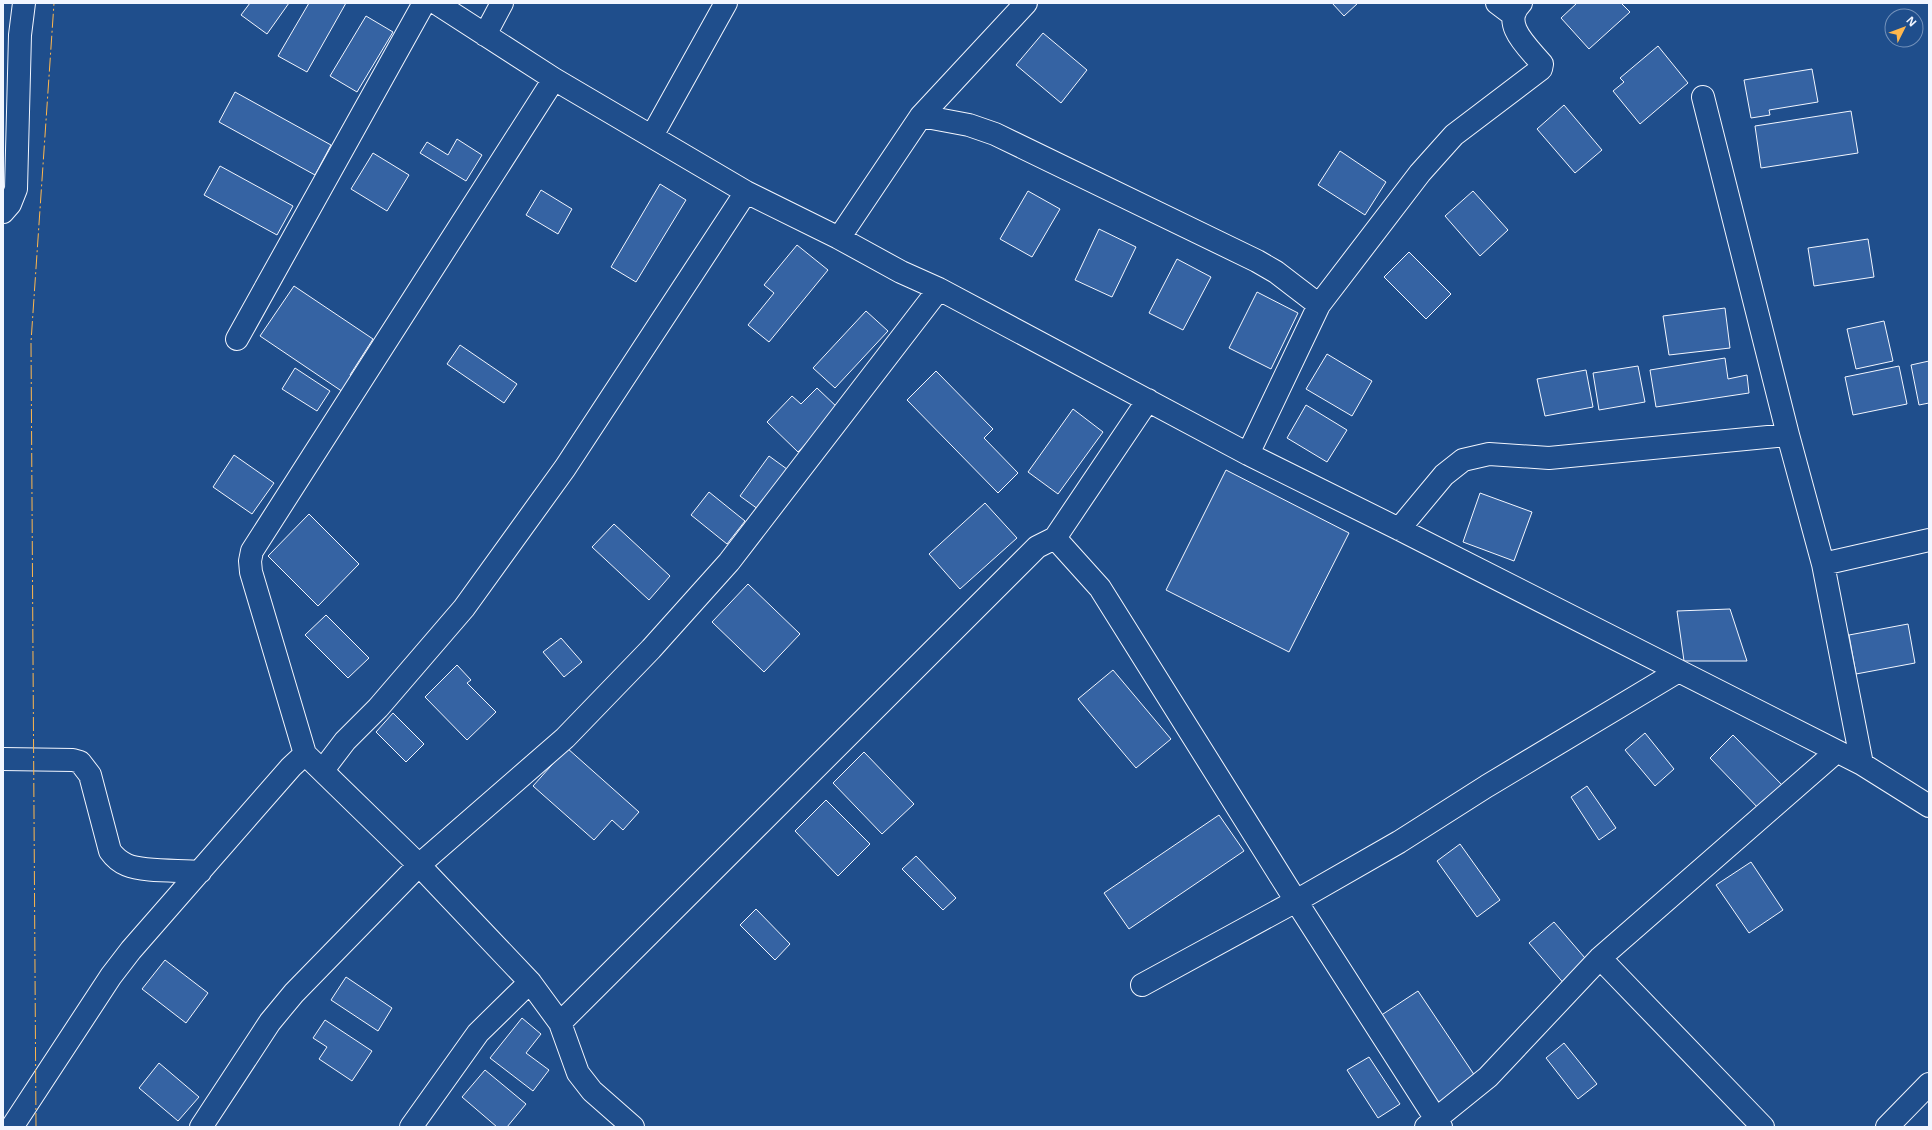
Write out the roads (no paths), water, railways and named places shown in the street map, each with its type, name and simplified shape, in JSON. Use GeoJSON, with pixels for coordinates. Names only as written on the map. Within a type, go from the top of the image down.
{"type":"FeatureCollection","features":[{"type":"Feature","properties":{"kind":"street"},"geometry":{"type":"LineString","coordinates":[[3,212],[10,204],[16,189],[12,30],[24,3]]}},
{"type":"Feature","properties":{"kind":"street"},"geometry":{"type":"LineString","coordinates":[[236,339],[424,3]]}},
{"type":"Feature","properties":{"kind":"street"},"geometry":{"type":"LineString","coordinates":[[436,3],[554,79],[746,192],[839,238],[901,272],[939,289],[1248,454],[1399,529],[1677,672],[1862,764],[1929,806]]}},
{"type":"Feature","properties":{"kind":"street"},"geometry":{"type":"LineString","coordinates":[[485,34],[502,3]]}},
{"type":"Feature","properties":{"kind":"street"},"geometry":{"type":"LineString","coordinates":[[652,136],[726,3]]}},
{"type":"Feature","properties":{"kind":"street"},"geometry":{"type":"LineString","coordinates":[[839,238],[921,116],[1026,3]]}},
{"type":"Feature","properties":{"kind":"street"},"geometry":{"type":"LineString","coordinates":[[1248,454],[1319,305],[1420,173],[1454,135],[1541,69],[1542,64],[1516,31],[1513,24],[1510,7]]}},
{"type":"Feature","properties":{"kind":"street"},"geometry":{"type":"LineString","coordinates":[[554,79],[252,551],[250,561],[251,572],[305,754],[419,866],[530,982],[560,1023],[578,1073],[592,1091],[633,1127]]}},
{"type":"Feature","properties":{"kind":"street"},"geometry":{"type":"LineString","coordinates":[[1703,97],[1788,435],[1823,564],[1862,764]]}},
{"type":"Feature","properties":{"kind":"street"},"geometry":{"type":"LineString","coordinates":[[921,116],[969,125],[994,134],[1257,261],[1276,272],[1319,305]]}},
{"type":"Feature","properties":{"kind":"street"},"geometry":{"type":"LineString","coordinates":[[322,770],[345,741],[378,708],[464,608],[565,468],[746,192]]}},
{"type":"Feature","properties":{"kind":"street"},"geometry":{"type":"LineString","coordinates":[[201,1127],[270,1022],[294,993],[419,866],[565,738],[652,649],[729,562],[939,289]]}},
{"type":"Feature","properties":{"kind":"street"},"geometry":{"type":"LineString","coordinates":[[560,1023],[1037,547],[1055,538],[1148,400]]}},
{"type":"Feature","properties":{"kind":"street"},"geometry":{"type":"LineString","coordinates":[[1399,529],[1444,474],[1463,460],[1489,454],[1550,458],[1788,435]]}},
{"type":"Feature","properties":{"kind":"street"},"geometry":{"type":"LineString","coordinates":[[1055,538],[1100,588],[1434,1124],[1488,1077],[1600,958],[1836,752]]}},
{"type":"Feature","properties":{"kind":"street"},"geometry":{"type":"LineString","coordinates":[[1823,564],[1929,540]]}},
{"type":"Feature","properties":{"kind":"street"},"geometry":{"type":"LineString","coordinates":[[1142,985],[1296,901],[1399,842],[1487,786],[1677,672]]}},
{"type":"Feature","properties":{"kind":"street"},"geometry":{"type":"LineString","coordinates":[[12,1127],[111,976],[131,950],[291,767],[305,754]]}},
{"type":"Feature","properties":{"kind":"street"},"geometry":{"type":"LineString","coordinates":[[3,759],[72,760],[80,762],[90,775],[110,852],[117,860],[128,866],[138,868],[200,872]]}},
{"type":"Feature","properties":{"kind":"street"},"geometry":{"type":"LineString","coordinates":[[1600,958],[1763,1127]]}},
{"type":"Feature","properties":{"kind":"street"},"geometry":{"type":"LineString","coordinates":[[411,1127],[478,1033],[530,982]]}},
{"type":"Feature","properties":{"kind":"street"},"geometry":{"type":"LineString","coordinates":[[1887,1127],[1929,1084]]}}]}
